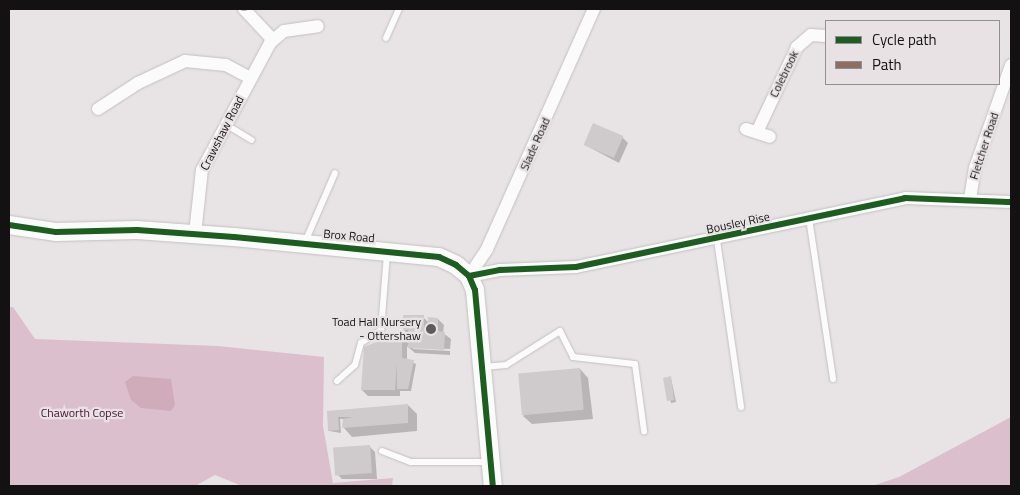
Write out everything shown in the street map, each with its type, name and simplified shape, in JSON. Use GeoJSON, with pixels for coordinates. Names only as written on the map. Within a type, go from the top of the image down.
{"type":"FeatureCollection","features":[{"type":"Feature","properties":{"kind":"street"},"geometry":{"type":"LineString","coordinates":[[244,9],[273,40],[284,31],[318,26]]}},
{"type":"Feature","properties":{"kind":"street","name":"Slade Road"},"geometry":{"type":"LineString","coordinates":[[469,276],[487,248],[594,9]]}},
{"type":"Feature","properties":{"kind":"street","name":"Colebrook"},"geometry":{"type":"LineString","coordinates":[[770,137],[752,130],[797,46],[811,35],[825,36]]}},
{"type":"Feature","properties":{"kind":"street","name":"Crawshaw Road"},"geometry":{"type":"LineString","coordinates":[[195,234],[202,170],[250,78],[273,40]]}},
{"type":"Feature","properties":{"kind":"street"},"geometry":{"type":"LineString","coordinates":[[98,109],[138,83],[185,61],[226,65],[250,78]]}},
{"type":"Feature","properties":{"kind":"street","name":"Fletcher Road"},"geometry":{"type":"LineString","coordinates":[[970,199],[976,168],[1008,67]]}},
{"type":"Feature","properties":{"kind":"street","name":"Bousley Rise"},"geometry":{"type":"LineString","coordinates":[[469,276],[500,270],[576,267],[717,240],[904,198],[1011,202]]}},
{"type":"Feature","properties":{"kind":"street","name":"Brox Road"},"geometry":{"type":"LineString","coordinates":[[9,225],[56,232],[137,230],[388,251],[439,257],[469,276]]}},
{"type":"Feature","properties":{"kind":"street"},"geometry":{"type":"LineString","coordinates":[[469,276],[475,290],[493,486]]}},
{"type":"Feature","properties":{"kind":"lane"},"geometry":{"type":"LineString","coordinates":[[386,38],[399,9]]}},
{"type":"Feature","properties":{"kind":"lane"},"geometry":{"type":"LineString","coordinates":[[225,124],[252,140]]}},
{"type":"Feature","properties":{"kind":"lane"},"geometry":{"type":"LineString","coordinates":[[305,244],[335,173]]}},
{"type":"Feature","properties":{"kind":"lane"},"geometry":{"type":"LineString","coordinates":[[810,218],[833,379]]}},
{"type":"Feature","properties":{"kind":"lane"},"geometry":{"type":"LineString","coordinates":[[717,240],[741,407]]}},
{"type":"Feature","properties":{"kind":"lane"},"geometry":{"type":"LineString","coordinates":[[337,382],[355,365],[361,343],[382,330],[388,251]]}},
{"type":"Feature","properties":{"kind":"lane"},"geometry":{"type":"LineString","coordinates":[[483,367],[506,365],[560,331],[573,358],[635,364],[644,431]]}},
{"type":"Feature","properties":{"kind":"lane"},"geometry":{"type":"LineString","coordinates":[[382,452],[411,462],[491,462]]}},
{"type":"Feature","properties":{"kind":"green space","name":"Chaworth Copse"},"geometry":{"type":"Polygon","coordinates":[[[9,307],[13,307],[35,339],[218,346],[324,357],[323,426],[333,483],[393,478],[392,486],[242,486],[215,475],[195,486],[9,486],[9,307]]]}},
{"type":"Feature","properties":{"kind":"green space"},"geometry":{"type":"Polygon","coordinates":[[[1011,417],[1011,486],[872,486],[899,477],[1011,417]]]}},
{"type":"Feature","properties":{"kind":"shaded area"},"geometry":{"type":"Polygon","coordinates":[[[133,376],[171,379],[175,405],[171,411],[141,408],[131,400],[125,382],[133,376]]]}},
{"type":"Feature","properties":{"kind":"building"},"geometry":{"type":"Polygon","coordinates":[[[593,123],[623,136],[614,158],[584,145],[593,123]]]}},
{"type":"Feature","properties":{"kind":"building"},"geometry":{"type":"Polygon","coordinates":[[[403,315],[424,315],[424,330],[428,331],[428,317],[438,318],[438,331],[445,332],[444,350],[408,348],[408,330],[403,330],[403,315]]]}},
{"type":"Feature","properties":{"kind":"building"},"geometry":{"type":"Polygon","coordinates":[[[396,334],[402,335],[402,358],[414,360],[408,389],[397,389],[397,364],[395,390],[361,390],[364,347],[396,334]]]}},
{"type":"Feature","properties":{"kind":"building"},"geometry":{"type":"Polygon","coordinates":[[[580,368],[584,410],[522,415],[518,373],[580,368]]]}},
{"type":"Feature","properties":{"kind":"building"},"geometry":{"type":"Polygon","coordinates":[[[671,376],[674,400],[667,401],[663,378],[671,376]]]}},
{"type":"Feature","properties":{"kind":"building"},"geometry":{"type":"Polygon","coordinates":[[[408,404],[408,423],[342,428],[343,419],[353,417],[338,417],[339,430],[328,431],[327,411],[408,404]]]}},
{"type":"Feature","properties":{"kind":"building"},"geometry":{"type":"Polygon","coordinates":[[[370,445],[372,473],[335,476],[333,448],[370,445]]]}},
{"type":"Feature","properties":{"kind":"cycle path"},"geometry":{"type":"LineString","coordinates":[[469,276],[500,270],[576,267],[905,198],[1011,202]]}},
{"type":"Feature","properties":{"kind":"cycle path"},"geometry":{"type":"LineString","coordinates":[[9,225],[56,232],[137,230],[234,237],[439,257],[456,265],[469,276],[475,290],[493,486]]}},
{"type":"Feature","properties":{"kind":"place","name":"Toad Hall Nursery - Ottershaw"},"geometry":{"type":"Point","coordinates":[431,329]}}]}
